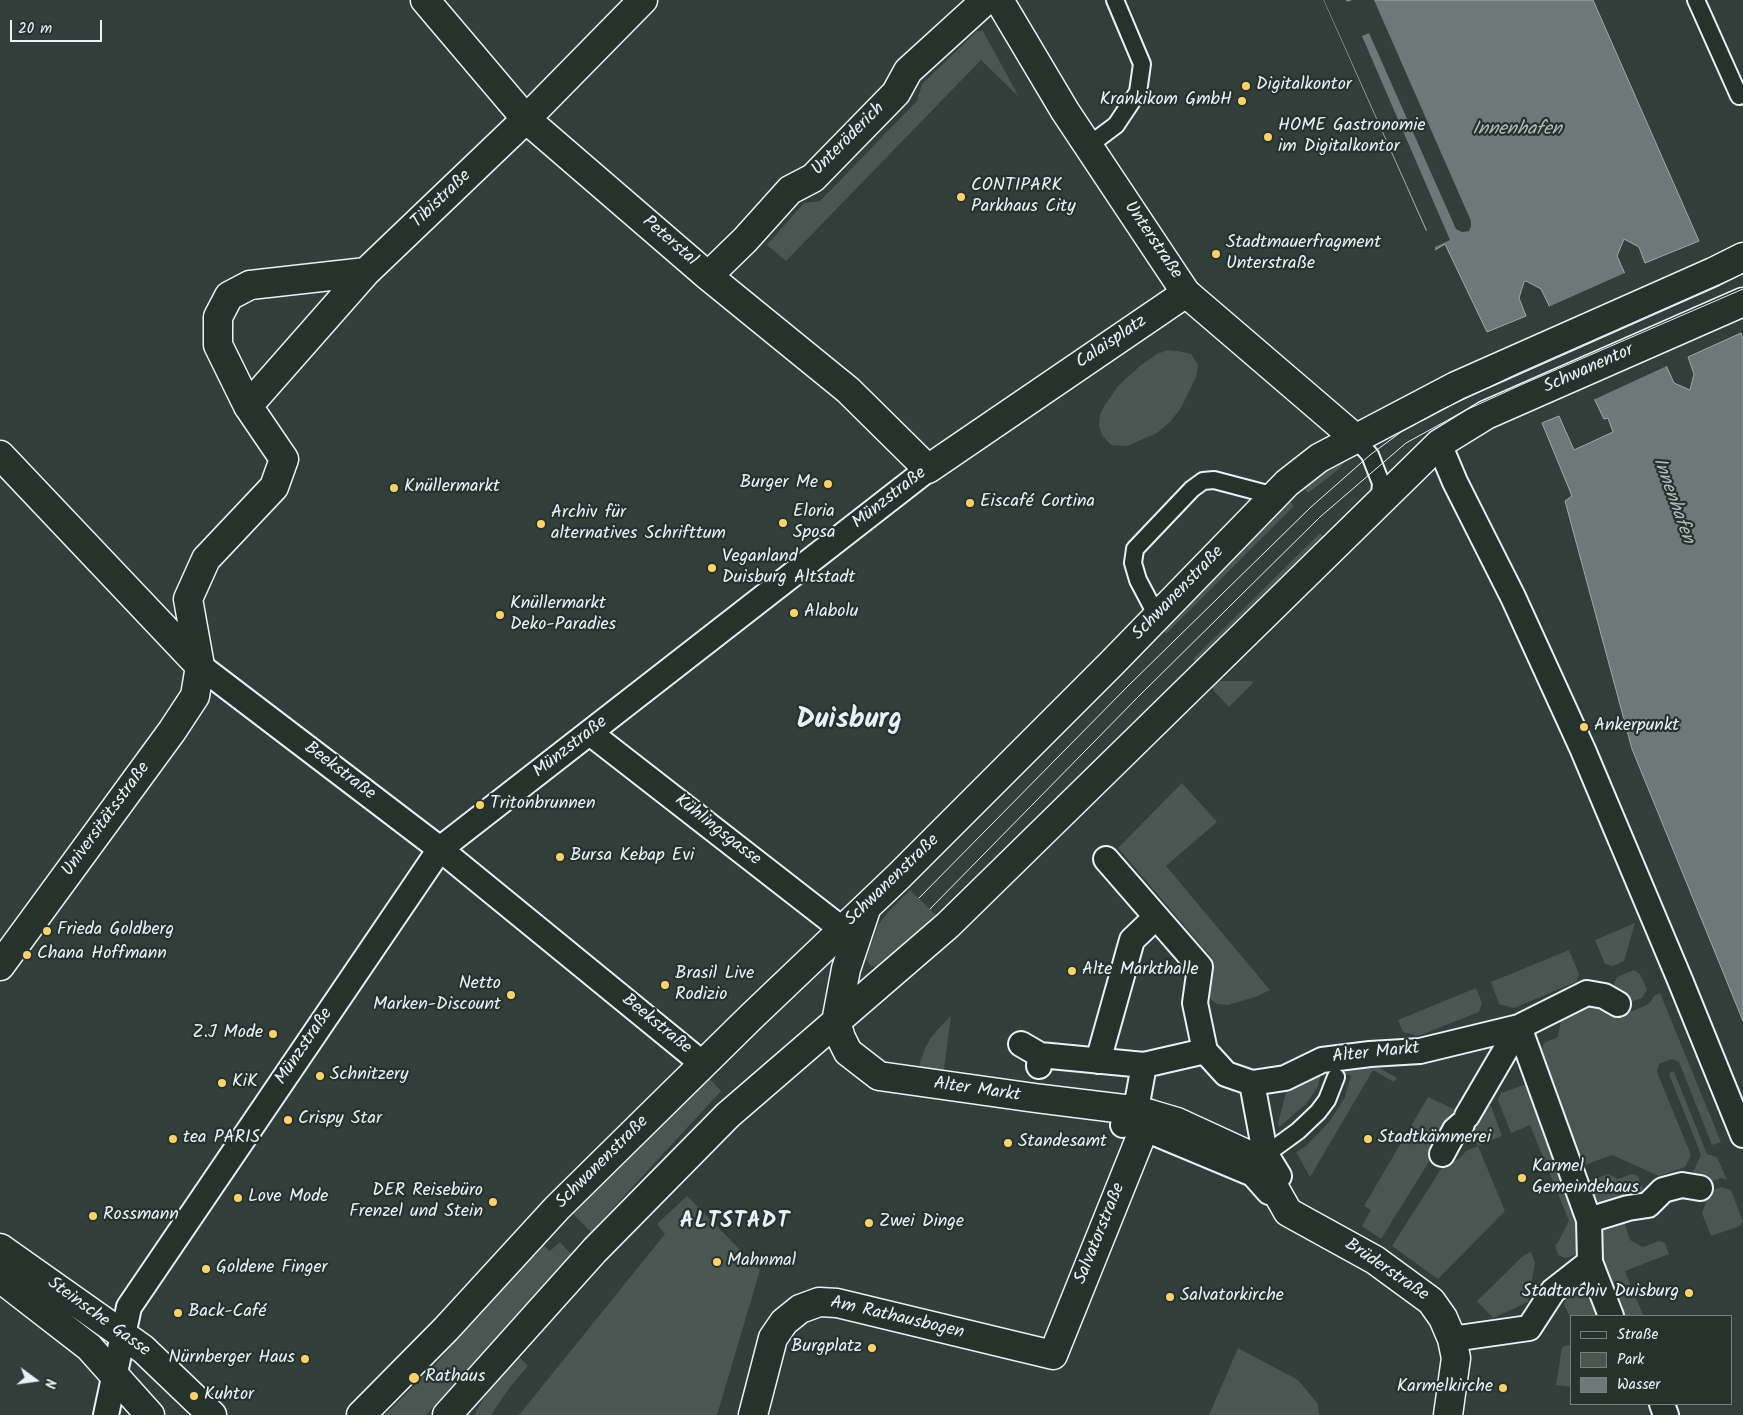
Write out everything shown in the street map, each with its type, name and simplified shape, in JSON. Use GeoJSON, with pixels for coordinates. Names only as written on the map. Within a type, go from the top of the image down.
{"type":"FeatureCollection","features":[{"type":"Feature","properties":{"kind":"street","name":"Peterstal"},"geometry":{"type":"LineString","coordinates":[[425,0],[526,119],[708,276],[848,390],[928,469]]}},
{"type":"Feature","properties":{"kind":"street","name":"Tibistraße"},"geometry":{"type":"LineString","coordinates":[[248,406],[366,272],[526,119],[643,0]]}},
{"type":"Feature","properties":{"kind":"street","name":"Unteröderich"},"geometry":{"type":"LineString","coordinates":[[708,276],[745,240],[790,190],[813,178],[896,93],[908,71],[986,0]]}},
{"type":"Feature","properties":{"kind":"street","name":"Unterstraße"},"geometry":{"type":"LineString","coordinates":[[999,0],[1065,111],[1186,293],[1356,438]]}},
{"type":"Feature","properties":{"kind":"street","name":"Schwanenstraße"},"geometry":{"type":"LineString","coordinates":[[361,1415],[446,1329],[557,1208],[703,1064],[867,908],[1112,663],[1287,483],[1319,458],[1456,386],[1714,272],[1743,257]]}},
{"type":"Feature","properties":{"kind":"street"},"geometry":{"type":"LineString","coordinates":[[248,406],[218,345],[218,317],[229,296],[250,285],[366,272]]}},
{"type":"Feature","properties":{"kind":"street","name":"Calaisplatz"},"geometry":{"type":"LineString","coordinates":[[1038,394],[1186,293]]}},
{"type":"Feature","properties":{"kind":"street","name":"Schwanentor"},"geometry":{"type":"LineString","coordinates":[[1439,444],[1486,415],[1736,306]]}},
{"type":"Feature","properties":{"kind":"street","name":"Münzstraße"},"geometry":{"type":"LineString","coordinates":[[106,1415],[129,1307],[440,848],[928,469],[1038,394]]}},
{"type":"Feature","properties":{"kind":"street","name":"Universitätsstraße"},"geometry":{"type":"LineString","coordinates":[[0,966],[172,731],[195,696],[200,666],[188,598],[206,559],[274,488],[284,459],[248,406]]}},
{"type":"Feature","properties":{"kind":"street"},"geometry":{"type":"LineString","coordinates":[[447,1415],[595,1250],[721,1122],[948,925],[1439,444],[1455,482],[1513,597],[1583,750],[1674,964],[1743,1135]]}},
{"type":"Feature","properties":{"kind":"street","name":"Beekstraße"},"geometry":{"type":"LineString","coordinates":[[0,455],[200,666],[440,848],[703,1064]]}},
{"type":"Feature","properties":{"kind":"street","name":"Kühlingsgasse"},"geometry":{"type":"LineString","coordinates":[[590,733],[843,930]]}},
{"type":"Feature","properties":{"kind":"street"},"geometry":{"type":"LineString","coordinates":[[1033,1055],[1144,1066],[1205,1050],[1196,1003],[1200,967],[1106,859]]}},
{"type":"Feature","properties":{"kind":"street"},"geometry":{"type":"LineString","coordinates":[[836,1022],[846,969],[867,908]]}},
{"type":"Feature","properties":{"kind":"street"},"geometry":{"type":"LineString","coordinates":[[1098,1061],[1099,1033],[1132,940],[1156,917]]}},
{"type":"Feature","properties":{"kind":"street","name":"Alter Markt"},"geometry":{"type":"LineString","coordinates":[[1205,1050],[1226,1074],[1252,1083],[1285,1078],[1322,1060],[1370,1054],[1420,1051],[1519,1027],[1587,993],[1604,996],[1618,1004]]}},
{"type":"Feature","properties":{"kind":"street","name":"Alter Markt"},"geometry":{"type":"LineString","coordinates":[[836,1022],[848,1052],[879,1076],[1035,1098],[1138,1126],[1177,1122],[1259,1155],[1267,1174],[1288,1211]]}},
{"type":"Feature","properties":{"kind":"street"},"geometry":{"type":"LineString","coordinates":[[1442,1154],[1455,1130],[1465,1120],[1519,1027]]}},
{"type":"Feature","properties":{"kind":"street"},"geometry":{"type":"LineString","coordinates":[[1519,1027],[1589,1220],[1590,1262],[1611,1315]]}},
{"type":"Feature","properties":{"kind":"street"},"geometry":{"type":"LineString","coordinates":[[1144,1066],[1138,1098],[1138,1126],[1253,1174],[1269,1192],[1278,1208],[1288,1211]]}},
{"type":"Feature","properties":{"kind":"street"},"geometry":{"type":"LineString","coordinates":[[1252,1083],[1259,1155]]}},
{"type":"Feature","properties":{"kind":"street","name":"Salvatorstraße"},"geometry":{"type":"LineString","coordinates":[[1053,1355],[1138,1126]]}},
{"type":"Feature","properties":{"kind":"street"},"geometry":{"type":"LineString","coordinates":[[1589,1220],[1628,1208],[1648,1205],[1663,1190],[1682,1185],[1700,1188]]}},
{"type":"Feature","properties":{"kind":"street","name":"Brüderstraße"},"geometry":{"type":"LineString","coordinates":[[1288,1211],[1376,1260],[1432,1301],[1443,1318],[1452,1339],[1456,1358],[1448,1415]]}},
{"type":"Feature","properties":{"kind":"street","name":"Steinsche Gasse"},"geometry":{"type":"LineString","coordinates":[[0,1248],[119,1354],[140,1409]]}},
{"type":"Feature","properties":{"kind":"street"},"geometry":{"type":"LineString","coordinates":[[1452,1339],[1529,1328],[1553,1291],[1590,1262]]}},
{"type":"Feature","properties":{"kind":"street","name":"Steinsche Gasse"},"geometry":{"type":"LineString","coordinates":[[0,1278],[89,1347],[119,1354],[143,1349],[212,1415]]}},
{"type":"Feature","properties":{"kind":"street","name":"Am Rathausbogen"},"geometry":{"type":"LineString","coordinates":[[753,1415],[773,1338],[784,1322],[800,1309],[819,1302],[837,1303],[1053,1355]]}},
{"type":"Feature","properties":{"kind":"street"},"geometry":{"type":"LineString","coordinates":[[464,1415],[488,1370]]}},
{"type":"Feature","properties":{"kind":"lane"},"geometry":{"type":"LineString","coordinates":[[1088,146],[1116,125],[1138,92],[1142,64],[1115,0]]}},
{"type":"Feature","properties":{"kind":"lane"},"geometry":{"type":"LineString","coordinates":[[1696,0],[1739,96]]}},
{"type":"Feature","properties":{"kind":"lane"},"geometry":{"type":"LineString","coordinates":[[1356,438],[1370,455],[1381,483],[1380,494],[1368,513]]}},
{"type":"Feature","properties":{"kind":"lane"},"geometry":{"type":"LineString","coordinates":[[1157,616],[1138,580],[1132,564],[1134,549],[1192,489],[1203,481],[1214,480],[1275,496]]}},
{"type":"Feature","properties":{"kind":"lane"},"geometry":{"type":"LineString","coordinates":[[1259,1155],[1276,1147],[1298,1131],[1318,1112],[1327,1100],[1336,1077]]}},
{"type":"Feature","properties":{"kind":"green space"},"geometry":{"type":"Polygon","coordinates":[[[977,31],[983,31],[1019,97],[981,60],[786,261],[767,245],[804,203],[820,201],[917,101],[922,84],[977,31]]]}},
{"type":"Feature","properties":{"kind":"green space"},"geometry":{"type":"Polygon","coordinates":[[[1168,350],[1191,354],[1198,365],[1196,377],[1181,408],[1170,422],[1157,433],[1127,446],[1111,445],[1102,435],[1099,426],[1100,414],[1105,405],[1118,386],[1141,365],[1157,354],[1168,350]]]}},
{"type":"Feature","properties":{"kind":"green space"},"geometry":{"type":"Polygon","coordinates":[[[1343,459],[1344,463],[1338,470],[1308,493],[1303,487],[1321,472],[1343,459]]]}},
{"type":"Feature","properties":{"kind":"green space"},"geometry":{"type":"Polygon","coordinates":[[[1289,501],[1294,506],[1166,634],[1162,629],[1289,501]]]}},
{"type":"Feature","properties":{"kind":"green space"},"geometry":{"type":"Polygon","coordinates":[[[1320,533],[1323,536],[1195,661],[1193,659],[1320,533]]]}},
{"type":"Feature","properties":{"kind":"green space"},"geometry":{"type":"Polygon","coordinates":[[[1216,681],[1252,681],[1253,683],[1229,707],[1213,690],[1213,685],[1216,681]]]}},
{"type":"Feature","properties":{"kind":"green space"},"geometry":{"type":"Polygon","coordinates":[[[1182,783],[1217,822],[1166,866],[1270,990],[1258,996],[1228,1005],[1217,1004],[1211,1000],[1209,993],[1212,958],[1118,848],[1182,783]]]}},
{"type":"Feature","properties":{"kind":"green space"},"geometry":{"type":"Polygon","coordinates":[[[910,890],[937,916],[880,968],[871,966],[866,960],[878,925],[910,890]]]}},
{"type":"Feature","properties":{"kind":"green space"},"geometry":{"type":"Polygon","coordinates":[[[1635,923],[1624,961],[1613,966],[1605,964],[1595,940],[1635,923]]]}},
{"type":"Feature","properties":{"kind":"green space"},"geometry":{"type":"Polygon","coordinates":[[[1569,950],[1579,974],[1576,982],[1514,1008],[1499,1004],[1491,982],[1569,950]]]}},
{"type":"Feature","properties":{"kind":"green space"},"geometry":{"type":"Polygon","coordinates":[[[1634,970],[1640,974],[1647,990],[1642,998],[1627,1003],[1620,1000],[1614,984],[1617,977],[1634,970]]]}},
{"type":"Feature","properties":{"kind":"green space"},"geometry":{"type":"Polygon","coordinates":[[[1476,988],[1482,1003],[1479,1012],[1418,1036],[1403,1032],[1398,1020],[1476,988]]]}},
{"type":"Feature","properties":{"kind":"green space"},"geometry":{"type":"Polygon","coordinates":[[[1660,993],[1721,1142],[1712,1145],[1679,1062],[1672,1059],[1659,1064],[1657,1072],[1691,1155],[1685,1167],[1659,1176],[1612,1155],[1585,1165],[1578,1163],[1538,1057],[1544,1043],[1558,1037],[1561,1019],[1596,1002],[1630,1012],[1649,1004],[1654,996],[1660,993]]]}},
{"type":"Feature","properties":{"kind":"green space"},"geometry":{"type":"Polygon","coordinates":[[[951,1016],[943,1076],[918,1069],[930,1039],[951,1016]]]}},
{"type":"Feature","properties":{"kind":"green space"},"geometry":{"type":"Polygon","coordinates":[[[1374,1065],[1397,1078],[1394,1082],[1373,1070],[1310,1177],[1296,1152],[1306,1146],[1330,1121],[1345,1097],[1351,1075],[1321,1073],[1318,1086],[1307,1103],[1279,1127],[1278,1123],[1288,1085],[1321,1068],[1374,1065]]]}},
{"type":"Feature","properties":{"kind":"green space"},"geometry":{"type":"Polygon","coordinates":[[[1672,1071],[1707,1154],[1717,1157],[1727,1180],[1721,1178],[1700,1186],[1693,1172],[1701,1155],[1669,1074],[1672,1071]]]}},
{"type":"Feature","properties":{"kind":"green space"},"geometry":{"type":"Polygon","coordinates":[[[710,1079],[721,1091],[591,1232],[573,1214],[710,1079]]]}},
{"type":"Feature","properties":{"kind":"green space"},"geometry":{"type":"Polygon","coordinates":[[[1524,1085],[1534,1090],[1582,1216],[1575,1255],[1565,1258],[1558,1255],[1555,1245],[1569,1221],[1530,1125],[1511,1133],[1498,1100],[1501,1093],[1524,1085]]]}},
{"type":"Feature","properties":{"kind":"green space"},"geometry":{"type":"Polygon","coordinates":[[[1428,1097],[1460,1112],[1381,1239],[1362,1226],[1371,1210],[1364,1206],[1428,1097]]]}},
{"type":"Feature","properties":{"kind":"green space"},"geometry":{"type":"Polygon","coordinates":[[[1485,1105],[1491,1106],[1502,1136],[1478,1146],[1470,1128],[1485,1105]]]}},
{"type":"Feature","properties":{"kind":"green space"},"geometry":{"type":"Polygon","coordinates":[[[1478,1146],[1505,1211],[1438,1279],[1392,1246],[1448,1158],[1454,1161],[1460,1158],[1466,1151],[1478,1146]]]}},
{"type":"Feature","properties":{"kind":"green space"},"geometry":{"type":"Polygon","coordinates":[[[1608,1174],[1618,1179],[1632,1174],[1638,1176],[1643,1189],[1640,1195],[1600,1206],[1592,1203],[1587,1182],[1608,1174]]]}},
{"type":"Feature","properties":{"kind":"green space"},"geometry":{"type":"Polygon","coordinates":[[[1721,1187],[1731,1190],[1743,1221],[1740,1226],[1711,1236],[1702,1213],[1706,1202],[1702,1194],[1721,1187]]]}},
{"type":"Feature","properties":{"kind":"green space"},"geometry":{"type":"Polygon","coordinates":[[[687,1196],[760,1270],[717,1415],[519,1415],[665,1234],[657,1224],[687,1196]]]}},
{"type":"Feature","properties":{"kind":"green space"},"geometry":{"type":"Polygon","coordinates":[[[1616,1221],[1625,1224],[1630,1240],[1643,1247],[1659,1241],[1665,1243],[1669,1254],[1625,1271],[1643,1315],[1623,1315],[1599,1261],[1603,1248],[1598,1233],[1601,1227],[1616,1221]]]}},
{"type":"Feature","properties":{"kind":"green space"},"geometry":{"type":"Polygon","coordinates":[[[560,1242],[571,1254],[426,1415],[385,1415],[435,1365],[501,1289],[544,1246],[550,1251],[560,1242]]]}},
{"type":"Feature","properties":{"kind":"green space"},"geometry":{"type":"Polygon","coordinates":[[[1531,1252],[1535,1263],[1528,1302],[1493,1318],[1477,1301],[1524,1255],[1531,1252]]]}},
{"type":"Feature","properties":{"kind":"green space"},"geometry":{"type":"Polygon","coordinates":[[[1585,1292],[1591,1295],[1598,1311],[1596,1315],[1570,1315],[1570,1318],[1564,1304],[1566,1299],[1585,1292]]]}},
{"type":"Feature","properties":{"kind":"green space"},"geometry":{"type":"Polygon","coordinates":[[[1570,1345],[1570,1387],[1556,1385],[1562,1347],[1570,1345]]]}},
{"type":"Feature","properties":{"kind":"green space"},"geometry":{"type":"Polygon","coordinates":[[[1238,1348],[1298,1380],[1318,1404],[1319,1415],[1209,1415],[1238,1348]]]}},
{"type":"Feature","properties":{"kind":"green space"},"geometry":{"type":"Polygon","coordinates":[[[519,1357],[528,1366],[510,1387],[491,1415],[474,1415],[488,1391],[519,1357]]]}},
{"type":"Feature","properties":{"kind":"water","name":"Innenhafen"},"geometry":{"type":"Polygon","coordinates":[[[1324,0],[1593,0],[1699,241],[1645,263],[1639,247],[1624,239],[1617,256],[1674,383],[1690,390],[1694,374],[1688,357],[1741,333],[1743,339],[1743,1021],[1632,749],[1565,501],[1572,496],[1542,423],[1559,416],[1574,450],[1613,432],[1608,418],[1604,419],[1541,289],[1526,281],[1524,282],[1519,298],[1526,316],[1487,332],[1445,244],[1435,250],[1324,0]]]}},
{"type":"Feature","properties":{"kind":"pier"},"geometry":{"type":"Polygon","coordinates":[[[1324,0],[1346,0],[1347,2],[1352,0],[1374,0],[1471,221],[1469,231],[1462,232],[1456,229],[1369,33],[1362,36],[1450,240],[1435,247],[1433,251],[1425,232],[1427,230],[1324,0]]]}},
{"type":"Feature","properties":{"kind":"pier"},"geometry":{"type":"Polygon","coordinates":[[[1627,272],[1669,365],[1593,400],[1546,308],[1627,272]]]}},
{"type":"Feature","properties":{"kind":"tram line"},"geometry":{"type":"LineString","coordinates":[[919,898],[1129,685],[1311,507],[1370,455],[1401,432],[1441,410],[1519,373],[1743,274]]}},
{"type":"Feature","properties":{"kind":"tram line"},"geometry":{"type":"LineString","coordinates":[[930,909],[1139,696],[1320,517],[1406,443],[1466,410],[1743,289]]}},
{"type":"Feature","properties":{"kind":"place","name":"Digitalkontor"},"geometry":{"type":"Point","coordinates":[1246,86]}},
{"type":"Feature","properties":{"kind":"place","name":"Krankikom GmbH"},"geometry":{"type":"Point","coordinates":[1242,101]}},
{"type":"Feature","properties":{"kind":"place","name":"HOME Gastronomie im Digitalkontor"},"geometry":{"type":"Point","coordinates":[1268,137]}},
{"type":"Feature","properties":{"kind":"place","name":"CONTIPARK Parkhaus City"},"geometry":{"type":"Point","coordinates":[961,197]}},
{"type":"Feature","properties":{"kind":"place","name":"Stadtmauerfragment Unterstraße"},"geometry":{"type":"Point","coordinates":[1216,254]}},
{"type":"Feature","properties":{"kind":"place","name":"Burger Me"},"geometry":{"type":"Point","coordinates":[828,484]}},
{"type":"Feature","properties":{"kind":"place","name":"Knüllermarkt"},"geometry":{"type":"Point","coordinates":[394,488]}},
{"type":"Feature","properties":{"kind":"place","name":"Eiscafé Cortina"},"geometry":{"type":"Point","coordinates":[970,503]}},
{"type":"Feature","properties":{"kind":"place","name":"Eloria Sposa"},"geometry":{"type":"Point","coordinates":[783,523]}},
{"type":"Feature","properties":{"kind":"place","name":"Archiv für alternatives Schrifttum"},"geometry":{"type":"Point","coordinates":[541,524]}},
{"type":"Feature","properties":{"kind":"place","name":"Veganland Duisburg Altstadt"},"geometry":{"type":"Point","coordinates":[712,568]}},
{"type":"Feature","properties":{"kind":"place","name":"Alabolu"},"geometry":{"type":"Point","coordinates":[794,613]}},
{"type":"Feature","properties":{"kind":"place","name":"Knüllermarkt Deko-Paradies"},"geometry":{"type":"Point","coordinates":[500,615]}},
{"type":"Feature","properties":{"kind":"place","name":"Ankerpunkt"},"geometry":{"type":"Point","coordinates":[1584,727]}},
{"type":"Feature","properties":{"kind":"place","name":"Tritonbrunnen"},"geometry":{"type":"Point","coordinates":[480,805]}},
{"type":"Feature","properties":{"kind":"place","name":"Bursa Kebap Evi"},"geometry":{"type":"Point","coordinates":[560,857]}},
{"type":"Feature","properties":{"kind":"place","name":"Frieda Goldberg"},"geometry":{"type":"Point","coordinates":[47,931]}},
{"type":"Feature","properties":{"kind":"place","name":"Chana Hoffmann"},"geometry":{"type":"Point","coordinates":[27,955]}},
{"type":"Feature","properties":{"kind":"place","name":"Alte Markthalle"},"geometry":{"type":"Point","coordinates":[1072,971]}},
{"type":"Feature","properties":{"kind":"place","name":"Brasil Live Rodizio"},"geometry":{"type":"Point","coordinates":[665,985]}},
{"type":"Feature","properties":{"kind":"place","name":"Netto Marken-Discount"},"geometry":{"type":"Point","coordinates":[511,995]}},
{"type":"Feature","properties":{"kind":"place","name":"Z.J Mode"},"geometry":{"type":"Point","coordinates":[273,1034]}},
{"type":"Feature","properties":{"kind":"place","name":"Schnitzery"},"geometry":{"type":"Point","coordinates":[320,1076]}},
{"type":"Feature","properties":{"kind":"place","name":"KiK"},"geometry":{"type":"Point","coordinates":[222,1083]}},
{"type":"Feature","properties":{"kind":"place","name":"Crispy Star"},"geometry":{"type":"Point","coordinates":[288,1120]}},
{"type":"Feature","properties":{"kind":"place","name":"tea PARIS"},"geometry":{"type":"Point","coordinates":[173,1139]}},
{"type":"Feature","properties":{"kind":"place","name":"Stadtkämmerei"},"geometry":{"type":"Point","coordinates":[1368,1139]}},
{"type":"Feature","properties":{"kind":"place","name":"Standesamt"},"geometry":{"type":"Point","coordinates":[1008,1143]}},
{"type":"Feature","properties":{"kind":"place","name":"Karmel Gemeindehaus"},"geometry":{"type":"Point","coordinates":[1522,1178]}},
{"type":"Feature","properties":{"kind":"place","name":"Love Mode"},"geometry":{"type":"Point","coordinates":[238,1198]}},
{"type":"Feature","properties":{"kind":"place","name":"DER Reisebüro Frenzel und Stein"},"geometry":{"type":"Point","coordinates":[493,1202]}},
{"type":"Feature","properties":{"kind":"place","name":"Rossmann"},"geometry":{"type":"Point","coordinates":[93,1216]}},
{"type":"Feature","properties":{"kind":"place","name":"Zwei Dinge"},"geometry":{"type":"Point","coordinates":[869,1223]}},
{"type":"Feature","properties":{"kind":"place","name":"Mahnmal"},"geometry":{"type":"Point","coordinates":[717,1262]}},
{"type":"Feature","properties":{"kind":"place","name":"Goldene Finger"},"geometry":{"type":"Point","coordinates":[206,1269]}},
{"type":"Feature","properties":{"kind":"place","name":"Stadtarchiv Duisburg"},"geometry":{"type":"Point","coordinates":[1689,1293]}},
{"type":"Feature","properties":{"kind":"place","name":"Salvatorkirche"},"geometry":{"type":"Point","coordinates":[1170,1297]}},
{"type":"Feature","properties":{"kind":"place","name":"Back-Café"},"geometry":{"type":"Point","coordinates":[178,1313]}},
{"type":"Feature","properties":{"kind":"place","name":"Burgplatz"},"geometry":{"type":"Point","coordinates":[872,1348]}},
{"type":"Feature","properties":{"kind":"place","name":"Nürnberger Haus"},"geometry":{"type":"Point","coordinates":[305,1359]}},
{"type":"Feature","properties":{"kind":"place","name":"Rathaus"},"geometry":{"type":"Point","coordinates":[414,1378]}},
{"type":"Feature","properties":{"kind":"place","name":"Karmelkirche"},"geometry":{"type":"Point","coordinates":[1503,1388]}},
{"type":"Feature","properties":{"kind":"place","name":"Kuhtor"},"geometry":{"type":"Point","coordinates":[194,1396]}},
{"type":"Feature","properties":{"kind":"district","name":"Duisburg"},"geometry":{"type":"Point","coordinates":[849,722]}},
{"type":"Feature","properties":{"kind":"district","name":"ALTSTADT"},"geometry":{"type":"Point","coordinates":[735,1223]}}]}
